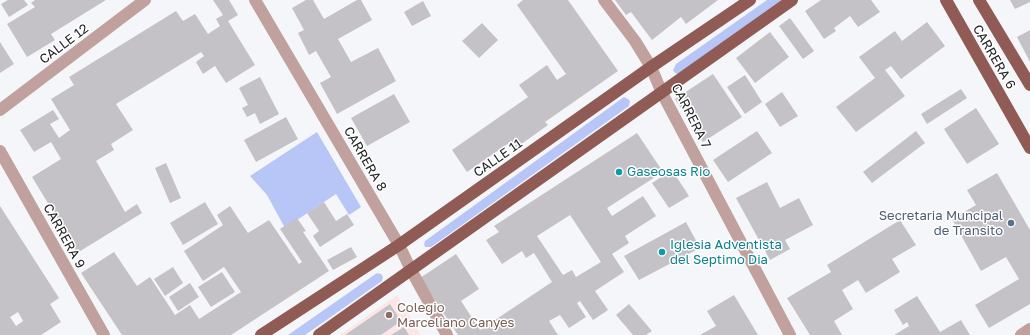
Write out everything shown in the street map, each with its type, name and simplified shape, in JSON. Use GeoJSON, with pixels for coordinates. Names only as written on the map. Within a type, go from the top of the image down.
{"type":"FeatureCollection","features":[{"type":"Feature","properties":{"kind":"main road","name":"CALLE 11"},"geometry":{"type":"LineString","coordinates":[[261,335],[399,245],[750,0]]}},
{"type":"Feature","properties":{"kind":"main road"},"geometry":{"type":"LineString","coordinates":[[319,335],[792,0]]}},
{"type":"Feature","properties":{"kind":"main road","name":"CARRERA 6"},"geometry":{"type":"LineString","coordinates":[[946,0],[1030,148]]}},
{"type":"Feature","properties":{"kind":"main road","name":"CARRERA 6"},"geometry":{"type":"LineString","coordinates":[[979,0],[1030,85]]}},
{"type":"Feature","properties":{"kind":"street","name":"CALLE 12"},"geometry":{"type":"LineString","coordinates":[[0,110],[145,0]]}},
{"type":"Feature","properties":{"kind":"street","name":"CARRERA 8"},"geometry":{"type":"LineString","coordinates":[[256,0],[399,245],[447,335]]}},
{"type":"Feature","properties":{"kind":"street","name":"CARRERA 7"},"geometry":{"type":"LineString","coordinates":[[604,0],[635,41],[652,67],[662,93],[790,335]]}},
{"type":"Feature","properties":{"kind":"street","name":"CARRERA 9"},"geometry":{"type":"LineString","coordinates":[[0,151],[104,335]]}},
{"type":"Feature","properties":{"kind":"street"},"geometry":{"type":"LineString","coordinates":[[1021,335],[1030,330]]}},
{"type":"Feature","properties":{"kind":"shaded area"},"geometry":{"type":"Polygon","coordinates":[[[767,0],[782,0],[678,74],[675,73],[673,70],[676,64],[767,0]]]}},
{"type":"Feature","properties":{"kind":"shaded area"},"geometry":{"type":"Polygon","coordinates":[[[624,97],[630,101],[629,106],[431,247],[425,247],[425,241],[624,97]]]}},
{"type":"Feature","properties":{"kind":"shaded area"},"geometry":{"type":"Polygon","coordinates":[[[317,132],[361,207],[349,215],[336,194],[285,228],[267,195],[250,176],[317,132]]]}},
{"type":"Feature","properties":{"kind":"shaded area"},"geometry":{"type":"Polygon","coordinates":[[[377,273],[381,274],[383,277],[382,281],[305,335],[288,335],[377,273]]]}},
{"type":"Feature","properties":{"kind":"shaded area","name":"Colegio Marceliano Canyes"},"geometry":{"type":"Polygon","coordinates":[[[397,295],[421,335],[340,335],[397,295]]]}},
{"type":"Feature","properties":{"kind":"building"},"geometry":{"type":"Polygon","coordinates":[[[8,0],[24,0],[28,5],[9,17],[1,4],[8,0]]]}},
{"type":"Feature","properties":{"kind":"building"},"geometry":{"type":"Polygon","coordinates":[[[35,0],[106,0],[51,34],[55,40],[27,57],[7,24],[35,7],[31,3],[35,0]]]}},
{"type":"Feature","properties":{"kind":"building"},"geometry":{"type":"Polygon","coordinates":[[[213,0],[229,0],[238,15],[228,21],[255,65],[226,83],[215,66],[203,74],[196,62],[204,56],[201,52],[116,104],[133,130],[111,144],[114,150],[96,161],[125,212],[137,204],[142,213],[77,253],[32,177],[61,159],[51,142],[34,152],[20,130],[53,110],[59,119],[50,124],[59,138],[70,130],[51,99],[74,85],[69,77],[176,11],[183,21],[195,14],[208,34],[220,26],[216,19],[223,15],[213,0]]]}},
{"type":"Feature","properties":{"kind":"building"},"geometry":{"type":"Polygon","coordinates":[[[306,0],[313,0],[324,19],[357,0],[361,0],[372,20],[338,39],[351,62],[378,48],[396,81],[337,114],[320,83],[331,77],[316,51],[309,55],[298,33],[304,30],[292,8],[306,0]]]}},
{"type":"Feature","properties":{"kind":"building"},"geometry":{"type":"Polygon","coordinates":[[[523,0],[568,0],[618,71],[545,122],[548,125],[513,150],[509,143],[467,172],[452,150],[528,97],[519,85],[547,65],[557,80],[566,74],[517,5],[523,0]]]}},
{"type":"Feature","properties":{"kind":"building"},"geometry":{"type":"Polygon","coordinates":[[[615,0],[718,0],[686,24],[681,17],[652,40],[631,12],[626,15],[615,0]]]}},
{"type":"Feature","properties":{"kind":"building"},"geometry":{"type":"Polygon","coordinates":[[[821,0],[871,0],[880,12],[858,27],[850,16],[834,28],[836,31],[824,39],[805,11],[821,0]]]}},
{"type":"Feature","properties":{"kind":"building"},"geometry":{"type":"Polygon","coordinates":[[[1010,0],[1030,0],[1030,2],[1015,9],[1010,0]]]}},
{"type":"Feature","properties":{"kind":"building"},"geometry":{"type":"Polygon","coordinates":[[[423,1],[431,16],[412,26],[404,12],[423,1]]]}},
{"type":"Feature","properties":{"kind":"building"},"geometry":{"type":"Polygon","coordinates":[[[790,18],[814,51],[803,59],[779,26],[790,18]]]}},
{"type":"Feature","properties":{"kind":"building"},"geometry":{"type":"Polygon","coordinates":[[[927,22],[945,46],[901,79],[891,66],[885,70],[905,96],[856,132],[836,107],[875,78],[859,57],[895,31],[902,41],[927,22]]]}},
{"type":"Feature","properties":{"kind":"building"},"geometry":{"type":"Polygon","coordinates":[[[482,23],[498,40],[479,58],[462,41],[482,23]]]}},
{"type":"Feature","properties":{"kind":"building"},"geometry":{"type":"Polygon","coordinates":[[[1030,30],[1030,62],[1017,37],[1030,30]]]}},
{"type":"Feature","properties":{"kind":"building"},"geometry":{"type":"Polygon","coordinates":[[[770,32],[789,57],[755,83],[736,58],[770,32]]]}},
{"type":"Feature","properties":{"kind":"building"},"geometry":{"type":"Polygon","coordinates":[[[0,42],[14,64],[0,73],[0,42]]]}},
{"type":"Feature","properties":{"kind":"building"},"geometry":{"type":"Polygon","coordinates":[[[713,74],[742,117],[703,142],[675,99],[713,74]]]}},
{"type":"Feature","properties":{"kind":"building"},"geometry":{"type":"Polygon","coordinates":[[[745,75],[762,102],[745,114],[727,87],[745,75]]]}},
{"type":"Feature","properties":{"kind":"building"},"geometry":{"type":"Polygon","coordinates":[[[260,77],[279,114],[260,124],[255,113],[247,117],[242,108],[248,105],[239,88],[260,77]]]}},
{"type":"Feature","properties":{"kind":"building"},"geometry":{"type":"Polygon","coordinates":[[[961,89],[967,98],[927,124],[921,114],[961,89]]]}},
{"type":"Feature","properties":{"kind":"building"},"geometry":{"type":"Polygon","coordinates":[[[782,92],[798,116],[780,127],[765,104],[782,92]]]}},
{"type":"Feature","properties":{"kind":"building"},"geometry":{"type":"Polygon","coordinates":[[[394,94],[410,122],[367,146],[351,118],[394,94]]]}},
{"type":"Feature","properties":{"kind":"building"},"geometry":{"type":"Polygon","coordinates":[[[976,108],[999,144],[967,164],[944,129],[976,108]]]}},
{"type":"Feature","properties":{"kind":"building"},"geometry":{"type":"Polygon","coordinates":[[[286,117],[298,139],[256,162],[244,140],[286,117]]]}},
{"type":"Feature","properties":{"kind":"building"},"geometry":{"type":"Polygon","coordinates":[[[757,131],[772,153],[728,182],[713,160],[757,131]]]}},
{"type":"Feature","properties":{"kind":"building"},"geometry":{"type":"Polygon","coordinates":[[[916,131],[925,143],[872,183],[863,172],[916,131]]]}},
{"type":"Feature","properties":{"kind":"building"},"geometry":{"type":"Polygon","coordinates":[[[637,133],[663,172],[607,208],[612,216],[643,196],[656,216],[625,236],[629,243],[612,254],[624,272],[595,291],[608,310],[593,320],[580,301],[577,303],[586,317],[569,328],[560,315],[549,321],[558,335],[458,335],[420,278],[456,254],[479,289],[461,301],[480,330],[552,282],[534,253],[526,258],[522,251],[502,264],[486,240],[499,232],[494,226],[637,133]],[[570,215],[537,236],[563,275],[572,270],[576,277],[601,262],[570,215]]]}},
{"type":"Feature","properties":{"kind":"building"},"geometry":{"type":"Polygon","coordinates":[[[166,163],[181,198],[170,203],[155,168],[166,163]]]}},
{"type":"Feature","properties":{"kind":"building"},"geometry":{"type":"Polygon","coordinates":[[[672,170],[689,196],[669,208],[652,183],[672,170]]]}},
{"type":"Feature","properties":{"kind":"building"},"geometry":{"type":"Polygon","coordinates":[[[997,173],[1030,230],[1030,304],[989,328],[975,305],[1019,279],[1006,257],[981,271],[952,219],[976,205],[967,190],[997,173]]]}},
{"type":"Feature","properties":{"kind":"building"},"geometry":{"type":"Polygon","coordinates":[[[767,182],[780,208],[799,198],[813,225],[785,240],[790,249],[770,260],[736,198],[767,182]]]}},
{"type":"Feature","properties":{"kind":"building"},"geometry":{"type":"Polygon","coordinates":[[[205,202],[218,224],[183,245],[170,223],[205,202]]]}},
{"type":"Feature","properties":{"kind":"building"},"geometry":{"type":"Polygon","coordinates":[[[324,202],[336,221],[347,214],[354,225],[320,247],[313,236],[319,231],[307,213],[324,202]]]}},
{"type":"Feature","properties":{"kind":"building"},"geometry":{"type":"Polygon","coordinates":[[[0,206],[59,298],[50,304],[61,322],[41,335],[0,335],[0,206]],[[18,312],[10,317],[16,326],[23,321],[18,312]]]}},
{"type":"Feature","properties":{"kind":"building"},"geometry":{"type":"Polygon","coordinates":[[[230,206],[248,233],[269,220],[299,264],[302,262],[280,229],[297,218],[306,231],[303,232],[329,271],[231,335],[122,335],[81,273],[114,252],[137,286],[150,277],[175,315],[190,305],[199,319],[241,292],[224,267],[203,281],[184,251],[223,225],[217,215],[230,206]]]}},
{"type":"Feature","properties":{"kind":"building"},"geometry":{"type":"Polygon","coordinates":[[[900,220],[916,245],[892,259],[900,272],[866,293],[858,280],[842,290],[853,309],[834,321],[842,335],[810,335],[787,298],[831,272],[827,265],[900,220]]]}},
{"type":"Feature","properties":{"kind":"building","name":"Iglesia Adventista del Septimo Dia"},"geometry":{"type":"Polygon","coordinates":[[[686,222],[700,248],[639,280],[624,256],[686,222]]]}},
{"type":"Feature","properties":{"kind":"building"},"geometry":{"type":"Polygon","coordinates":[[[351,247],[357,257],[333,270],[327,260],[351,247]]]}},
{"type":"Feature","properties":{"kind":"building"},"geometry":{"type":"Polygon","coordinates":[[[173,267],[183,283],[165,296],[154,279],[173,267]]]}},
{"type":"Feature","properties":{"kind":"building"},"geometry":{"type":"Polygon","coordinates":[[[222,272],[235,292],[211,307],[198,287],[222,272]]]}},
{"type":"Feature","properties":{"kind":"building"},"geometry":{"type":"Polygon","coordinates":[[[190,283],[199,297],[178,311],[169,297],[190,283]]]}},
{"type":"Feature","properties":{"kind":"building"},"geometry":{"type":"Polygon","coordinates":[[[734,295],[758,335],[700,335],[716,326],[707,311],[734,295]]]}},
{"type":"Feature","properties":{"kind":"building"},"geometry":{"type":"Polygon","coordinates":[[[917,296],[940,332],[961,320],[970,335],[894,335],[909,326],[907,322],[903,325],[894,310],[917,296]]]}},
{"type":"Feature","properties":{"kind":"building"},"geometry":{"type":"Polygon","coordinates":[[[390,304],[401,321],[381,335],[345,335],[390,304]]]}},
{"type":"Feature","properties":{"kind":"building"},"geometry":{"type":"Polygon","coordinates":[[[629,304],[652,331],[646,335],[633,335],[616,315],[629,304]]]}},
{"type":"Feature","properties":{"kind":"building"},"geometry":{"type":"Polygon","coordinates":[[[404,327],[409,335],[391,335],[404,327]]]}},
{"type":"Feature","properties":{"kind":"place","name":"Gaseosas Rio"},"geometry":{"type":"Point","coordinates":[619,172]}},
{"type":"Feature","properties":{"kind":"place","name":"Secretaria Muncipal de Transito"},"geometry":{"type":"Point","coordinates":[1011,223]}},
{"type":"Feature","properties":{"kind":"place","name":"Iglesia Adventista del Septimo Dia"},"geometry":{"type":"Point","coordinates":[662,252]}},
{"type":"Feature","properties":{"kind":"place","name":"Colegio Marceliano Canyes"},"geometry":{"type":"Point","coordinates":[389,315]}}]}
